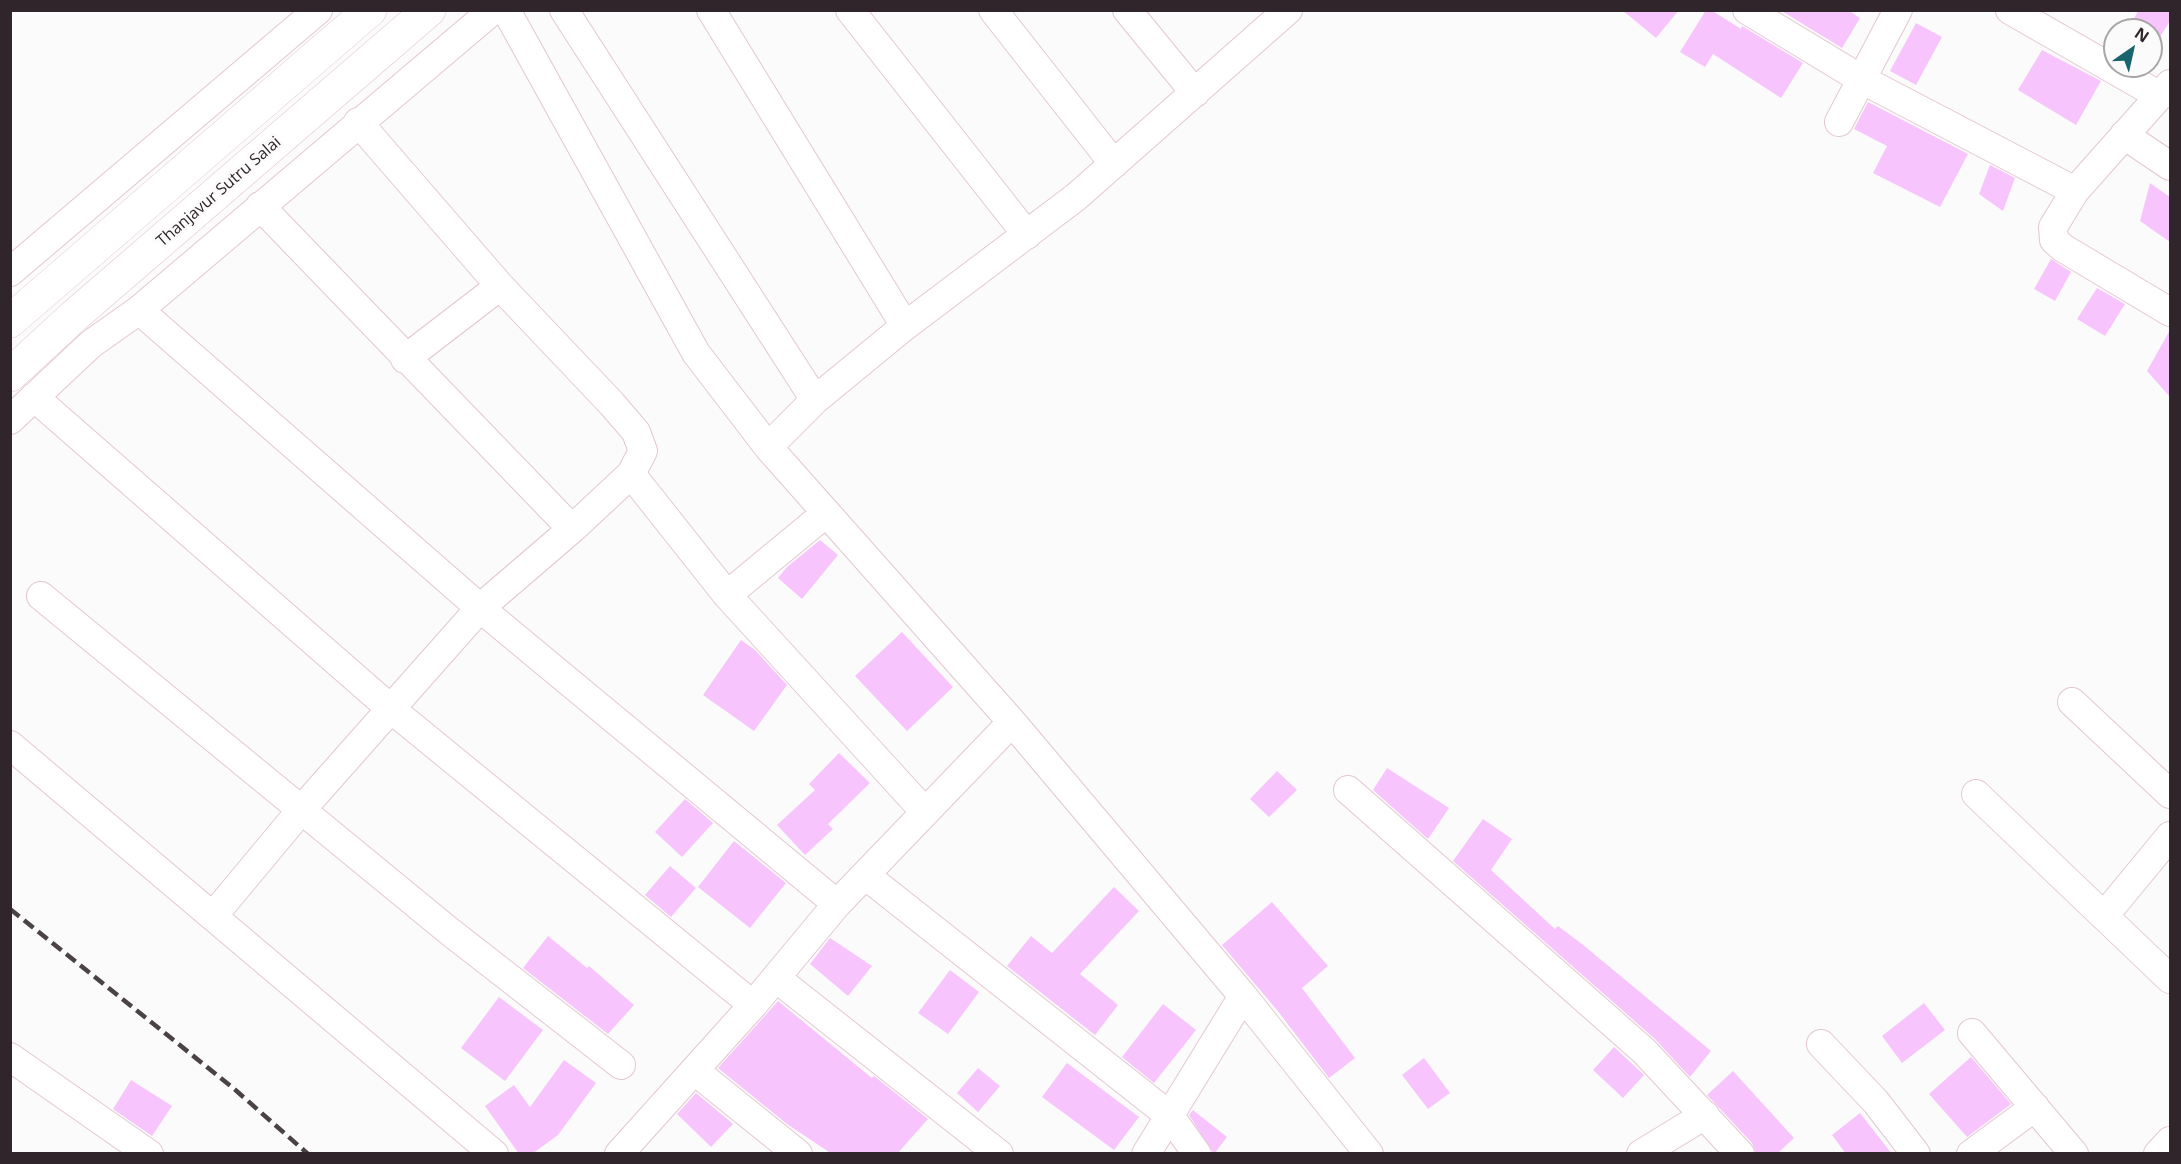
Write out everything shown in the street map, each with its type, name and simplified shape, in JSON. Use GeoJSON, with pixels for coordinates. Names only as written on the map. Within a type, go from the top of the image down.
{"type":"FeatureCollection","features":[{"type":"Feature","properties":{"kind":"highway"},"geometry":{"type":"LineString","coordinates":[[10,321],[369,10]]}},
{"type":"Feature","properties":{"kind":"highway","name":"Thanjavur Sutru Salai"},"geometry":{"type":"LineString","coordinates":[[10,375],[74,316],[429,10]]}},
{"type":"Feature","properties":{"kind":"street"},"geometry":{"type":"LineString","coordinates":[[10,272],[318,10]]}},
{"type":"Feature","properties":{"kind":"street"},"geometry":{"type":"LineString","coordinates":[[10,420],[91,344],[139,310],[358,122],[493,10]]}},
{"type":"Feature","properties":{"kind":"street"},"geometry":{"type":"LineString","coordinates":[[506,10],[696,352],[768,447],[825,514],[1012,722],[1243,996],[1369,1154]]}},
{"type":"Feature","properties":{"kind":"street"},"geometry":{"type":"LineString","coordinates":[[564,10],[815,400]]}},
{"type":"Feature","properties":{"kind":"street"},"geometry":{"type":"LineString","coordinates":[[711,10],[904,326]]}},
{"type":"Feature","properties":{"kind":"street"},"geometry":{"type":"LineString","coordinates":[[850,10],[1027,235]]}},
{"type":"Feature","properties":{"kind":"street"},"geometry":{"type":"LineString","coordinates":[[993,10],[1114,164]]}},
{"type":"Feature","properties":{"kind":"street"},"geometry":{"type":"LineString","coordinates":[[1127,10],[1195,93]]}},
{"type":"Feature","properties":{"kind":"street"},"geometry":{"type":"LineString","coordinates":[[768,447],[815,400],[904,326],[1027,235],[1114,164],[1288,10]]}},
{"type":"Feature","properties":{"kind":"street"},"geometry":{"type":"LineString","coordinates":[[1747,10],[1861,79],[2075,191]]}},
{"type":"Feature","properties":{"kind":"street"},"geometry":{"type":"LineString","coordinates":[[1839,122],[1898,10]]}},
{"type":"Feature","properties":{"kind":"street"},"geometry":{"type":"LineString","coordinates":[[2010,10],[2165,90],[2075,191],[2053,227],[2054,240],[2170,312]]}},
{"type":"Feature","properties":{"kind":"street"},"geometry":{"type":"LineString","coordinates":[[213,916],[302,809],[480,608],[572,529],[631,474],[642,451],[636,432],[500,286],[358,122]]}},
{"type":"Feature","properties":{"kind":"street"},"geometry":{"type":"LineString","coordinates":[[2124,135],[2170,166]]}},
{"type":"Feature","properties":{"kind":"street"},"geometry":{"type":"LineString","coordinates":[[260,206],[572,529]]}},
{"type":"Feature","properties":{"kind":"street"},"geometry":{"type":"LineString","coordinates":[[405,358],[500,286]]}},
{"type":"Feature","properties":{"kind":"street"},"geometry":{"type":"LineString","coordinates":[[139,310],[480,608],[837,904]]}},
{"type":"Feature","properties":{"kind":"street"},"geometry":{"type":"LineString","coordinates":[[34,397],[391,709],[640,916],[753,1005]]}},
{"type":"Feature","properties":{"kind":"street"},"geometry":{"type":"LineString","coordinates":[[631,474],[727,595],[925,812]]}},
{"type":"Feature","properties":{"kind":"street"},"geometry":{"type":"LineString","coordinates":[[727,595],[825,514]]}},
{"type":"Feature","properties":{"kind":"street"},"geometry":{"type":"LineString","coordinates":[[41,596],[449,931],[621,1065]]}},
{"type":"Feature","properties":{"kind":"street"},"geometry":{"type":"LineString","coordinates":[[2072,702],[2170,794]]}},
{"type":"Feature","properties":{"kind":"street"},"geometry":{"type":"LineString","coordinates":[[619,1154],[753,1005],[837,904],[1012,722]]}},
{"type":"Feature","properties":{"kind":"street"},"geometry":{"type":"LineString","coordinates":[[10,745],[494,1154]]}},
{"type":"Feature","properties":{"kind":"street"},"geometry":{"type":"LineString","coordinates":[[1348,790],[1644,1051],[1740,1154]]}},
{"type":"Feature","properties":{"kind":"street"},"geometry":{"type":"LineString","coordinates":[[1976,794],[2170,979]]}},
{"type":"Feature","properties":{"kind":"street"},"geometry":{"type":"LineString","coordinates":[[2104,916],[2170,836]]}},
{"type":"Feature","properties":{"kind":"street"},"geometry":{"type":"LineString","coordinates":[[865,875],[1170,1116],[1197,1154]]}},
{"type":"Feature","properties":{"kind":"street"},"geometry":{"type":"LineString","coordinates":[[776,978],[999,1154]]}},
{"type":"Feature","properties":{"kind":"street"},"geometry":{"type":"LineString","coordinates":[[1146,1154],[1243,996]]}},
{"type":"Feature","properties":{"kind":"street"},"geometry":{"type":"LineString","coordinates":[[1972,1034],[2074,1154]]}},
{"type":"Feature","properties":{"kind":"street"},"geometry":{"type":"LineString","coordinates":[[1821,1044],[1876,1102],[1916,1154]]}},
{"type":"Feature","properties":{"kind":"street"},"geometry":{"type":"LineString","coordinates":[[15,1070],[149,1154]]}},
{"type":"Feature","properties":{"kind":"street"},"geometry":{"type":"LineString","coordinates":[[695,1071],[798,1154]]}},
{"type":"Feature","properties":{"kind":"street"},"geometry":{"type":"LineString","coordinates":[[1971,1154],[2035,1107]]}},
{"type":"Feature","properties":{"kind":"street"},"geometry":{"type":"LineString","coordinates":[[1641,1154],[1705,1115]]}},
{"type":"Feature","properties":{"kind":"street"},"geometry":{"type":"LineString","coordinates":[[2158,1154],[2170,1141]]}},
{"type":"Feature","properties":{"kind":"building"},"geometry":{"type":"Polygon","coordinates":[[[1622,10],[1679,10],[1656,38],[1622,10]]]}},
{"type":"Feature","properties":{"kind":"building"},"geometry":{"type":"Polygon","coordinates":[[[1706,10],[1711,10],[1741,29],[1742,26],[1803,63],[1781,98],[1713,54],[1705,67],[1680,52],[1706,10]]]}},
{"type":"Feature","properties":{"kind":"building"},"geometry":{"type":"Polygon","coordinates":[[[1780,10],[1848,10],[1860,18],[1842,48],[1780,10]]]}},
{"type":"Feature","properties":{"kind":"building"},"geometry":{"type":"Polygon","coordinates":[[[2170,10],[2170,21],[2163,32],[2163,18],[2134,18],[2138,11],[2170,10]]]}},
{"type":"Feature","properties":{"kind":"building"},"geometry":{"type":"Polygon","coordinates":[[[1916,23],[1942,37],[1916,85],[1890,71],[1916,23]]]}},
{"type":"Feature","properties":{"kind":"building"},"geometry":{"type":"Polygon","coordinates":[[[2042,50],[2101,81],[2076,125],[2018,90],[2042,50]]]}},
{"type":"Feature","properties":{"kind":"building"},"geometry":{"type":"Polygon","coordinates":[[[1868,102],[1968,154],[1940,207],[1873,173],[1887,146],[1854,129],[1868,102]]]}},
{"type":"Feature","properties":{"kind":"building"},"geometry":{"type":"Polygon","coordinates":[[[1990,165],[2015,178],[2003,211],[1979,194],[1990,165]]]}},
{"type":"Feature","properties":{"kind":"building"},"geometry":{"type":"Polygon","coordinates":[[[2150,183],[2170,197],[2170,242],[2140,221],[2150,183]]]}},
{"type":"Feature","properties":{"kind":"building"},"geometry":{"type":"Polygon","coordinates":[[[2051,259],[2071,272],[2055,301],[2034,289],[2051,259]]]}},
{"type":"Feature","properties":{"kind":"building"},"geometry":{"type":"Polygon","coordinates":[[[2097,288],[2125,304],[2105,336],[2077,319],[2097,288]]]}},
{"type":"Feature","properties":{"kind":"building"},"geometry":{"type":"Polygon","coordinates":[[[2170,330],[2170,397],[2147,371],[2170,330]]]}},
{"type":"Feature","properties":{"kind":"building"},"geometry":{"type":"Polygon","coordinates":[[[820,540],[838,555],[802,599],[778,578],[787,567],[820,540]]]}},
{"type":"Feature","properties":{"kind":"building"},"geometry":{"type":"Polygon","coordinates":[[[902,632],[953,687],[907,731],[855,676],[902,632]]]}},
{"type":"Feature","properties":{"kind":"building"},"geometry":{"type":"Polygon","coordinates":[[[741,640],[755,650],[787,685],[754,731],[703,695],[741,640]]]}},
{"type":"Feature","properties":{"kind":"building"},"geometry":{"type":"Polygon","coordinates":[[[839,753],[870,783],[828,824],[833,829],[805,855],[777,825],[815,790],[809,784],[839,753]]]}},
{"type":"Feature","properties":{"kind":"building"},"geometry":{"type":"Polygon","coordinates":[[[1387,768],[1449,808],[1428,839],[1373,790],[1387,768]]]}},
{"type":"Feature","properties":{"kind":"building"},"geometry":{"type":"Polygon","coordinates":[[[1277,771],[1297,790],[1269,817],[1250,799],[1277,771]]]}},
{"type":"Feature","properties":{"kind":"building"},"geometry":{"type":"Polygon","coordinates":[[[685,799],[713,823],[682,857],[655,832],[685,799]]]}},
{"type":"Feature","properties":{"kind":"building"},"geometry":{"type":"Polygon","coordinates":[[[1483,819],[1512,839],[1491,870],[1555,929],[1558,926],[1582,944],[1711,1051],[1690,1077],[1655,1039],[1453,861],[1483,819]]]}},
{"type":"Feature","properties":{"kind":"building"},"geometry":{"type":"Polygon","coordinates":[[[734,841],[786,883],[750,928],[698,887],[734,841]]]}},
{"type":"Feature","properties":{"kind":"building"},"geometry":{"type":"Polygon","coordinates":[[[670,866],[696,888],[671,917],[645,895],[670,866]]]}},
{"type":"Feature","properties":{"kind":"building"},"geometry":{"type":"Polygon","coordinates":[[[1114,887],[1139,911],[1080,974],[1118,1005],[1095,1035],[1007,966],[1031,936],[1052,953],[1114,887]]]}},
{"type":"Feature","properties":{"kind":"building"},"geometry":{"type":"Polygon","coordinates":[[[1272,902],[1328,966],[1302,988],[1355,1058],[1329,1078],[1277,1010],[1222,945],[1272,902]]]}},
{"type":"Feature","properties":{"kind":"building"},"geometry":{"type":"Polygon","coordinates":[[[548,936],[587,968],[589,966],[634,1005],[608,1034],[523,968],[548,936]]]}},
{"type":"Feature","properties":{"kind":"building"},"geometry":{"type":"Polygon","coordinates":[[[830,938],[872,966],[848,996],[810,964],[830,938]]]}},
{"type":"Feature","properties":{"kind":"building"},"geometry":{"type":"Polygon","coordinates":[[[950,970],[979,992],[948,1034],[918,1013],[950,970]]]}},
{"type":"Feature","properties":{"kind":"building"},"geometry":{"type":"Polygon","coordinates":[[[499,997],[543,1030],[505,1081],[461,1048],[499,997]]]}},
{"type":"Feature","properties":{"kind":"building"},"geometry":{"type":"Polygon","coordinates":[[[778,1001],[872,1078],[874,1076],[928,1119],[897,1154],[832,1154],[787,1124],[718,1068],[778,1001]]]}},
{"type":"Feature","properties":{"kind":"building"},"geometry":{"type":"Polygon","coordinates":[[[1924,1003],[1945,1030],[1902,1063],[1882,1036],[1924,1003]]]}},
{"type":"Feature","properties":{"kind":"building"},"geometry":{"type":"Polygon","coordinates":[[[1163,1004],[1196,1030],[1154,1083],[1122,1057],[1163,1004]]]}},
{"type":"Feature","properties":{"kind":"building"},"geometry":{"type":"Polygon","coordinates":[[[1614,1047],[1644,1075],[1623,1098],[1593,1070],[1614,1047]]]}},
{"type":"Feature","properties":{"kind":"building"},"geometry":{"type":"Polygon","coordinates":[[[1971,1057],[2011,1104],[1967,1137],[1929,1094],[1971,1057]]]}},
{"type":"Feature","properties":{"kind":"building"},"geometry":{"type":"Polygon","coordinates":[[[1424,1058],[1450,1093],[1428,1109],[1402,1075],[1424,1058]]]}},
{"type":"Feature","properties":{"kind":"building"},"geometry":{"type":"Polygon","coordinates":[[[564,1060],[596,1083],[558,1135],[532,1154],[519,1154],[485,1106],[514,1085],[530,1107],[564,1060]]]}},
{"type":"Feature","properties":{"kind":"building"},"geometry":{"type":"Polygon","coordinates":[[[1067,1063],[1139,1117],[1114,1150],[1042,1097],[1067,1063]]]}},
{"type":"Feature","properties":{"kind":"building"},"geometry":{"type":"Polygon","coordinates":[[[978,1068],[1000,1086],[978,1112],[957,1093],[978,1068]]]}},
{"type":"Feature","properties":{"kind":"building"},"geometry":{"type":"Polygon","coordinates":[[[1733,1071],[1794,1138],[1777,1154],[1756,1154],[1752,1143],[1707,1095],[1733,1071]]]}},
{"type":"Feature","properties":{"kind":"building"},"geometry":{"type":"Polygon","coordinates":[[[131,1080],[172,1106],[152,1136],[113,1109],[131,1080]]]}},
{"type":"Feature","properties":{"kind":"building"},"geometry":{"type":"Polygon","coordinates":[[[696,1093],[733,1124],[711,1147],[677,1114],[696,1093]]]}},
{"type":"Feature","properties":{"kind":"building"},"geometry":{"type":"Polygon","coordinates":[[[1193,1110],[1227,1137],[1214,1154],[1189,1115],[1193,1110]]]}},
{"type":"Feature","properties":{"kind":"building"},"geometry":{"type":"Polygon","coordinates":[[[1860,1113],[1892,1154],[1846,1154],[1832,1135],[1860,1113]]]}},
{"type":"Feature","properties":{"kind":"railway"},"geometry":{"type":"LineString","coordinates":[[10,909],[232,1087],[308,1154]]}}]}
